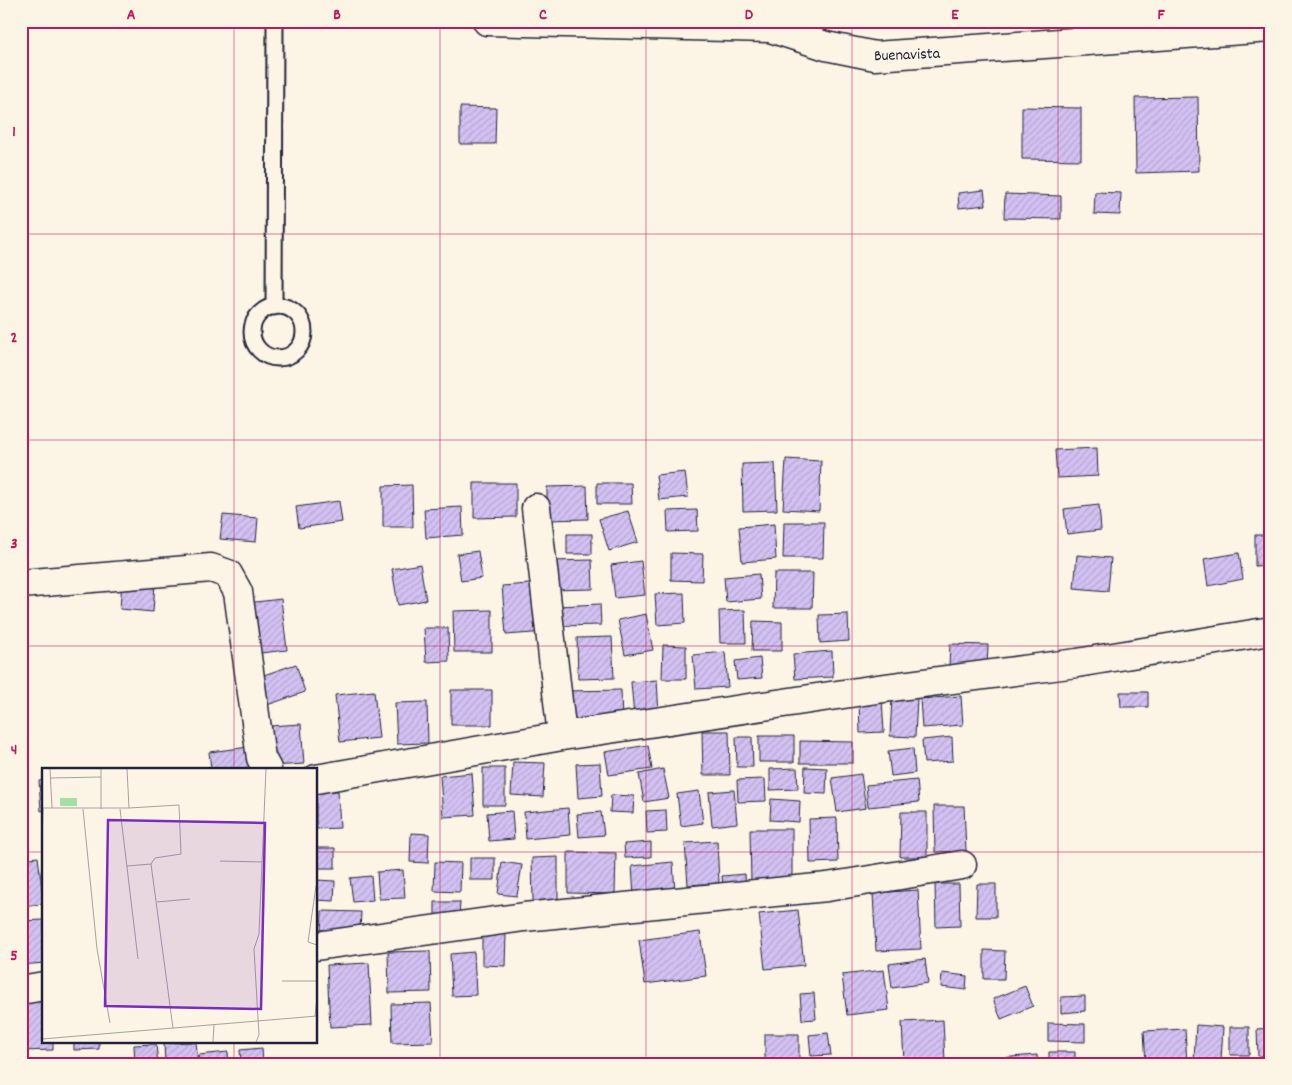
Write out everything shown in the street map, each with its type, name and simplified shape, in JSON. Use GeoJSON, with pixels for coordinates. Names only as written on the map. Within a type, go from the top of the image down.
{"type":"FeatureCollection","features":[{"type":"Feature","properties":{"kind":"street","name":"Buenavista"},"geometry":{"type":"LineString","coordinates":[[487,21],[770,28],[826,46],[875,56],[1271,28]]}},
{"type":"Feature","properties":{"kind":"street"},"geometry":{"type":"LineString","coordinates":[[536,508],[562,736]]}},
{"type":"Feature","properties":{"kind":"street"},"geometry":{"type":"LineString","coordinates":[[21,584],[211,568],[228,574],[238,592],[260,758],[265,768]]}},
{"type":"Feature","properties":{"kind":"street"},"geometry":{"type":"LineString","coordinates":[[318,779],[562,736],[877,689],[1077,663],[1271,631]]}},
{"type":"Feature","properties":{"kind":"street"},"geometry":{"type":"LineString","coordinates":[[318,946],[524,917],[827,887],[962,865]]}},
{"type":"Feature","properties":{"kind":"street"},"geometry":{"type":"LineString","coordinates":[[21,990],[42,986]]}},
{"type":"Feature","properties":{"kind":"lane"},"geometry":{"type":"LineString","coordinates":[[274,307],[275,21]]}},
{"type":"Feature","properties":{"kind":"building"},"geometry":{"type":"Polygon","coordinates":[[[1198,97],[1199,171],[1136,173],[1135,98],[1198,97]]]}},
{"type":"Feature","properties":{"kind":"building"},"geometry":{"type":"Polygon","coordinates":[[[460,107],[496,108],[495,144],[460,144],[460,107]]]}},
{"type":"Feature","properties":{"kind":"building"},"geometry":{"type":"Polygon","coordinates":[[[1022,107],[1081,108],[1081,160],[1022,159],[1022,107]]]}},
{"type":"Feature","properties":{"kind":"building"},"geometry":{"type":"Polygon","coordinates":[[[984,190],[986,205],[959,208],[958,193],[984,190]]]}},
{"type":"Feature","properties":{"kind":"building"},"geometry":{"type":"Polygon","coordinates":[[[1095,192],[1121,193],[1120,215],[1094,214],[1095,192]]]}},
{"type":"Feature","properties":{"kind":"building"},"geometry":{"type":"Polygon","coordinates":[[[1005,194],[1061,196],[1061,219],[1004,218],[1005,194]]]}},
{"type":"Feature","properties":{"kind":"building"},"geometry":{"type":"Polygon","coordinates":[[[1097,448],[1098,476],[1057,478],[1055,450],[1097,448]]]}},
{"type":"Feature","properties":{"kind":"building"},"geometry":{"type":"Polygon","coordinates":[[[786,459],[821,461],[819,511],[783,509],[786,459]]]}},
{"type":"Feature","properties":{"kind":"building"},"geometry":{"type":"Polygon","coordinates":[[[775,463],[777,510],[743,511],[742,464],[775,463]]]}},
{"type":"Feature","properties":{"kind":"building"},"geometry":{"type":"Polygon","coordinates":[[[685,472],[688,497],[659,500],[656,475],[685,472]]]}},
{"type":"Feature","properties":{"kind":"building"},"geometry":{"type":"Polygon","coordinates":[[[474,483],[516,483],[516,517],[474,518],[474,483]]]}},
{"type":"Feature","properties":{"kind":"building"},"geometry":{"type":"Polygon","coordinates":[[[597,483],[631,483],[632,504],[597,504],[597,483]]]}},
{"type":"Feature","properties":{"kind":"building"},"geometry":{"type":"Polygon","coordinates":[[[412,485],[413,527],[383,527],[383,486],[412,485]]]}},
{"type":"Feature","properties":{"kind":"building"},"geometry":{"type":"Polygon","coordinates":[[[587,486],[588,519],[547,520],[547,487],[587,486]]]}},
{"type":"Feature","properties":{"kind":"building"},"geometry":{"type":"Polygon","coordinates":[[[339,501],[342,522],[299,528],[296,507],[339,501]]]}},
{"type":"Feature","properties":{"kind":"building"},"geometry":{"type":"Polygon","coordinates":[[[1099,505],[1101,530],[1067,534],[1064,509],[1099,505]]]}},
{"type":"Feature","properties":{"kind":"building"},"geometry":{"type":"Polygon","coordinates":[[[462,507],[463,535],[426,538],[424,509],[462,507]]]}},
{"type":"Feature","properties":{"kind":"building"},"geometry":{"type":"Polygon","coordinates":[[[697,510],[698,531],[668,532],[667,511],[697,510]]]}},
{"type":"Feature","properties":{"kind":"building"},"geometry":{"type":"Polygon","coordinates":[[[628,511],[638,542],[609,551],[599,519],[628,511]]]}},
{"type":"Feature","properties":{"kind":"building"},"geometry":{"type":"Polygon","coordinates":[[[223,515],[258,518],[256,542],[220,539],[223,515]]]}},
{"type":"Feature","properties":{"kind":"building"},"geometry":{"type":"Polygon","coordinates":[[[784,522],[824,522],[823,558],[783,558],[784,522]]]}},
{"type":"Feature","properties":{"kind":"building"},"geometry":{"type":"Polygon","coordinates":[[[774,524],[776,559],[742,562],[739,527],[774,524]]]}},
{"type":"Feature","properties":{"kind":"building"},"geometry":{"type":"Polygon","coordinates":[[[567,534],[592,534],[592,554],[567,554],[567,534]]]}},
{"type":"Feature","properties":{"kind":"building"},"geometry":{"type":"Polygon","coordinates":[[[1255,535],[1271,535],[1271,565],[1255,566],[1255,535]]]}},
{"type":"Feature","properties":{"kind":"building"},"geometry":{"type":"Polygon","coordinates":[[[478,551],[482,578],[461,581],[457,554],[478,551]]]}},
{"type":"Feature","properties":{"kind":"building"},"geometry":{"type":"Polygon","coordinates":[[[671,553],[703,554],[702,581],[671,580],[671,553]]]}},
{"type":"Feature","properties":{"kind":"building"},"geometry":{"type":"Polygon","coordinates":[[[1239,553],[1243,579],[1208,586],[1204,559],[1239,553]]]}},
{"type":"Feature","properties":{"kind":"building"},"geometry":{"type":"Polygon","coordinates":[[[1077,555],[1111,558],[1108,591],[1074,588],[1077,555]]]}},
{"type":"Feature","properties":{"kind":"building"},"geometry":{"type":"Polygon","coordinates":[[[592,560],[593,589],[551,590],[551,561],[592,560]]]}},
{"type":"Feature","properties":{"kind":"building"},"geometry":{"type":"Polygon","coordinates":[[[641,561],[645,595],[615,598],[611,565],[641,561]]]}},
{"type":"Feature","properties":{"kind":"building"},"geometry":{"type":"Polygon","coordinates":[[[420,564],[426,600],[398,605],[392,569],[420,564]]]}},
{"type":"Feature","properties":{"kind":"building"},"geometry":{"type":"Polygon","coordinates":[[[774,573],[813,573],[812,608],[773,608],[774,573]]]}},
{"type":"Feature","properties":{"kind":"building"},"geometry":{"type":"Polygon","coordinates":[[[759,574],[761,599],[726,602],[724,577],[759,574]]]}},
{"type":"Feature","properties":{"kind":"building"},"geometry":{"type":"Polygon","coordinates":[[[122,581],[155,583],[153,612],[120,609],[122,581]]]}},
{"type":"Feature","properties":{"kind":"building"},"geometry":{"type":"Polygon","coordinates":[[[542,583],[546,632],[506,635],[502,586],[542,583]]]}},
{"type":"Feature","properties":{"kind":"building"},"geometry":{"type":"Polygon","coordinates":[[[684,593],[685,623],[657,625],[655,594],[684,593]]]}},
{"type":"Feature","properties":{"kind":"building"},"geometry":{"type":"Polygon","coordinates":[[[281,599],[287,650],[252,654],[247,603],[281,599]]]}},
{"type":"Feature","properties":{"kind":"building"},"geometry":{"type":"Polygon","coordinates":[[[600,604],[601,625],[559,626],[558,606],[600,604]]]}},
{"type":"Feature","properties":{"kind":"building"},"geometry":{"type":"Polygon","coordinates":[[[492,610],[492,652],[454,652],[453,611],[492,610]]]}},
{"type":"Feature","properties":{"kind":"building"},"geometry":{"type":"Polygon","coordinates":[[[745,610],[746,643],[720,643],[719,611],[745,610]]]}},
{"type":"Feature","properties":{"kind":"building"},"geometry":{"type":"Polygon","coordinates":[[[646,614],[653,650],[625,655],[618,620],[646,614]]]}},
{"type":"Feature","properties":{"kind":"building"},"geometry":{"type":"Polygon","coordinates":[[[848,614],[849,641],[820,643],[819,615],[848,614]]]}},
{"type":"Feature","properties":{"kind":"building"},"geometry":{"type":"Polygon","coordinates":[[[753,621],[782,622],[782,651],[752,651],[753,621]]]}},
{"type":"Feature","properties":{"kind":"building"},"geometry":{"type":"Polygon","coordinates":[[[424,628],[448,628],[449,661],[426,662],[424,628]]]}},
{"type":"Feature","properties":{"kind":"building"},"geometry":{"type":"Polygon","coordinates":[[[612,637],[614,678],[578,679],[577,638],[612,637]]]}},
{"type":"Feature","properties":{"kind":"building"},"geometry":{"type":"Polygon","coordinates":[[[950,644],[988,645],[987,668],[949,666],[950,644]]]}},
{"type":"Feature","properties":{"kind":"building"},"geometry":{"type":"Polygon","coordinates":[[[663,645],[686,646],[686,679],[662,679],[663,645]]]}},
{"type":"Feature","properties":{"kind":"building"},"geometry":{"type":"Polygon","coordinates":[[[832,651],[833,677],[795,679],[793,654],[832,651]]]}},
{"type":"Feature","properties":{"kind":"building"},"geometry":{"type":"Polygon","coordinates":[[[725,652],[728,687],[696,689],[693,655],[725,652]]]}},
{"type":"Feature","properties":{"kind":"building"},"geometry":{"type":"Polygon","coordinates":[[[760,658],[762,678],[737,680],[735,661],[760,658]]]}},
{"type":"Feature","properties":{"kind":"building"},"geometry":{"type":"Polygon","coordinates":[[[296,664],[305,692],[267,705],[258,677],[296,664]]]}},
{"type":"Feature","properties":{"kind":"building"},"geometry":{"type":"Polygon","coordinates":[[[657,680],[659,715],[634,717],[631,682],[657,680]]]}},
{"type":"Feature","properties":{"kind":"building"},"geometry":{"type":"Polygon","coordinates":[[[451,690],[492,690],[492,725],[451,725],[451,690]]]}},
{"type":"Feature","properties":{"kind":"building"},"geometry":{"type":"Polygon","coordinates":[[[621,690],[622,723],[567,724],[566,691],[621,690]]]}},
{"type":"Feature","properties":{"kind":"building"},"geometry":{"type":"Polygon","coordinates":[[[374,691],[379,738],[340,742],[335,695],[374,691]]]}},
{"type":"Feature","properties":{"kind":"building"},"geometry":{"type":"Polygon","coordinates":[[[1120,692],[1148,692],[1148,707],[1121,707],[1120,692]]]}},
{"type":"Feature","properties":{"kind":"building"},"geometry":{"type":"Polygon","coordinates":[[[961,696],[963,725],[922,728],[920,699],[961,696]]]}},
{"type":"Feature","properties":{"kind":"building"},"geometry":{"type":"Polygon","coordinates":[[[892,697],[917,698],[915,737],[890,736],[892,697]]]}},
{"type":"Feature","properties":{"kind":"building"},"geometry":{"type":"Polygon","coordinates":[[[882,699],[884,732],[860,733],[859,700],[882,699]]]}},
{"type":"Feature","properties":{"kind":"building"},"geometry":{"type":"Polygon","coordinates":[[[427,702],[428,743],[397,744],[395,703],[427,702]]]}},
{"type":"Feature","properties":{"kind":"building"},"geometry":{"type":"Polygon","coordinates":[[[301,724],[304,764],[272,766],[270,726],[301,724]]]}},
{"type":"Feature","properties":{"kind":"building"},"geometry":{"type":"Polygon","coordinates":[[[702,731],[729,731],[730,775],[703,775],[702,731]]]}},
{"type":"Feature","properties":{"kind":"building"},"geometry":{"type":"Polygon","coordinates":[[[759,736],[794,736],[794,762],[759,762],[759,736]]]}},
{"type":"Feature","properties":{"kind":"building"},"geometry":{"type":"Polygon","coordinates":[[[736,737],[752,737],[753,767],[737,767],[736,737]]]}},
{"type":"Feature","properties":{"kind":"building"},"geometry":{"type":"Polygon","coordinates":[[[952,737],[953,761],[924,763],[922,740],[952,737]]]}},
{"type":"Feature","properties":{"kind":"building"},"geometry":{"type":"Polygon","coordinates":[[[800,741],[853,742],[853,763],[800,763],[800,741]]]}},
{"type":"Feature","properties":{"kind":"building"},"geometry":{"type":"Polygon","coordinates":[[[648,745],[652,769],[609,775],[605,752],[648,745]]]}},
{"type":"Feature","properties":{"kind":"building"},"geometry":{"type":"Polygon","coordinates":[[[249,747],[251,768],[211,768],[209,752],[249,747]]]}},
{"type":"Feature","properties":{"kind":"building"},"geometry":{"type":"Polygon","coordinates":[[[913,748],[915,773],[891,776],[888,751],[913,748]]]}},
{"type":"Feature","properties":{"kind":"building"},"geometry":{"type":"Polygon","coordinates":[[[513,762],[545,763],[543,797],[511,795],[513,762]]]}},
{"type":"Feature","properties":{"kind":"building"},"geometry":{"type":"Polygon","coordinates":[[[600,763],[602,796],[578,798],[576,764],[600,763]]]}},
{"type":"Feature","properties":{"kind":"building"},"geometry":{"type":"Polygon","coordinates":[[[805,767],[827,768],[826,794],[804,793],[805,767]]]}},
{"type":"Feature","properties":{"kind":"building"},"geometry":{"type":"Polygon","coordinates":[[[483,768],[505,768],[505,805],[483,805],[483,768]]]}},
{"type":"Feature","properties":{"kind":"building"},"geometry":{"type":"Polygon","coordinates":[[[797,768],[798,789],[770,790],[770,769],[797,768]]]}},
{"type":"Feature","properties":{"kind":"building"},"geometry":{"type":"Polygon","coordinates":[[[663,769],[669,798],[644,802],[639,774],[663,769]]]}},
{"type":"Feature","properties":{"kind":"building"},"geometry":{"type":"Polygon","coordinates":[[[472,773],[475,815],[443,817],[440,776],[472,773]]]}},
{"type":"Feature","properties":{"kind":"building"},"geometry":{"type":"Polygon","coordinates":[[[861,774],[866,808],[837,812],[832,778],[861,774]]]}},
{"type":"Feature","properties":{"kind":"building"},"geometry":{"type":"Polygon","coordinates":[[[765,779],[766,801],[738,802],[737,780],[765,779]]]}},
{"type":"Feature","properties":{"kind":"building"},"geometry":{"type":"Polygon","coordinates":[[[42,780],[41,811],[39,781],[42,780]]]}},
{"type":"Feature","properties":{"kind":"building"},"geometry":{"type":"Polygon","coordinates":[[[917,780],[919,802],[868,807],[866,785],[917,780]]]}},
{"type":"Feature","properties":{"kind":"building"},"geometry":{"type":"Polygon","coordinates":[[[734,790],[737,823],[712,826],[709,792],[734,790]]]}},
{"type":"Feature","properties":{"kind":"building"},"geometry":{"type":"Polygon","coordinates":[[[338,791],[340,828],[318,829],[318,792],[338,791]]]}},
{"type":"Feature","properties":{"kind":"building"},"geometry":{"type":"Polygon","coordinates":[[[699,791],[703,823],[681,826],[677,794],[699,791]]]}},
{"type":"Feature","properties":{"kind":"building"},"geometry":{"type":"Polygon","coordinates":[[[611,795],[634,796],[633,813],[610,812],[611,795]]]}},
{"type":"Feature","properties":{"kind":"building"},"geometry":{"type":"Polygon","coordinates":[[[771,799],[800,801],[799,822],[770,820],[771,799]]]}},
{"type":"Feature","properties":{"kind":"building"},"geometry":{"type":"Polygon","coordinates":[[[934,806],[964,806],[966,851],[935,852],[934,806]]]}},
{"type":"Feature","properties":{"kind":"building"},"geometry":{"type":"Polygon","coordinates":[[[568,808],[570,835],[526,839],[524,812],[568,808]]]}},
{"type":"Feature","properties":{"kind":"building"},"geometry":{"type":"Polygon","coordinates":[[[666,810],[667,832],[647,833],[646,811],[666,810]]]}},
{"type":"Feature","properties":{"kind":"building"},"geometry":{"type":"Polygon","coordinates":[[[512,811],[514,839],[489,841],[487,813],[512,811]]]}},
{"type":"Feature","properties":{"kind":"building"},"geometry":{"type":"Polygon","coordinates":[[[601,812],[604,835],[579,837],[577,814],[601,812]]]}},
{"type":"Feature","properties":{"kind":"building"},"geometry":{"type":"Polygon","coordinates":[[[901,812],[927,812],[927,857],[900,857],[901,812]]]}},
{"type":"Feature","properties":{"kind":"building"},"geometry":{"type":"Polygon","coordinates":[[[837,818],[838,862],[810,863],[809,819],[837,818]]]}},
{"type":"Feature","properties":{"kind":"building"},"geometry":{"type":"Polygon","coordinates":[[[750,829],[792,829],[792,883],[751,884],[750,829]]]}},
{"type":"Feature","properties":{"kind":"building"},"geometry":{"type":"Polygon","coordinates":[[[411,833],[429,834],[428,863],[410,862],[411,833]]]}},
{"type":"Feature","properties":{"kind":"building"},"geometry":{"type":"Polygon","coordinates":[[[717,841],[719,883],[688,885],[685,843],[717,841]]]}},
{"type":"Feature","properties":{"kind":"building"},"geometry":{"type":"Polygon","coordinates":[[[651,842],[651,857],[625,858],[624,844],[651,842]]]}},
{"type":"Feature","properties":{"kind":"building"},"geometry":{"type":"Polygon","coordinates":[[[318,848],[335,848],[335,868],[318,868],[318,848]]]}},
{"type":"Feature","properties":{"kind":"building"},"geometry":{"type":"Polygon","coordinates":[[[568,852],[616,853],[615,894],[568,893],[568,852]]]}},
{"type":"Feature","properties":{"kind":"building"},"geometry":{"type":"Polygon","coordinates":[[[38,857],[42,904],[21,906],[21,859],[38,857]]]}},
{"type":"Feature","properties":{"kind":"building"},"geometry":{"type":"Polygon","coordinates":[[[558,857],[558,902],[533,902],[532,858],[558,857]]]}},
{"type":"Feature","properties":{"kind":"building"},"geometry":{"type":"Polygon","coordinates":[[[470,858],[495,858],[495,880],[470,880],[470,858]]]}},
{"type":"Feature","properties":{"kind":"building"},"geometry":{"type":"Polygon","coordinates":[[[435,862],[461,863],[460,892],[434,891],[435,862]]]}},
{"type":"Feature","properties":{"kind":"building"},"geometry":{"type":"Polygon","coordinates":[[[502,862],[522,865],[517,896],[498,894],[502,862]]]}},
{"type":"Feature","properties":{"kind":"building"},"geometry":{"type":"Polygon","coordinates":[[[673,862],[675,893],[634,897],[632,866],[673,862]]]}},
{"type":"Feature","properties":{"kind":"building"},"geometry":{"type":"Polygon","coordinates":[[[403,870],[405,898],[379,899],[377,872],[403,870]]]}},
{"type":"Feature","properties":{"kind":"building"},"geometry":{"type":"Polygon","coordinates":[[[745,874],[746,895],[724,897],[722,876],[745,874]]]}},
{"type":"Feature","properties":{"kind":"building"},"geometry":{"type":"Polygon","coordinates":[[[371,876],[373,900],[353,902],[350,878],[371,876]]]}},
{"type":"Feature","properties":{"kind":"building"},"geometry":{"type":"Polygon","coordinates":[[[318,880],[335,881],[334,901],[318,900],[318,880]]]}},
{"type":"Feature","properties":{"kind":"building"},"geometry":{"type":"Polygon","coordinates":[[[935,884],[959,884],[960,926],[936,927],[935,884]]]}},
{"type":"Feature","properties":{"kind":"building"},"geometry":{"type":"Polygon","coordinates":[[[977,884],[996,884],[996,917],[976,917],[977,884]]]}},
{"type":"Feature","properties":{"kind":"building"},"geometry":{"type":"Polygon","coordinates":[[[918,890],[921,949],[876,951],[873,893],[918,890]]]}},
{"type":"Feature","properties":{"kind":"building"},"geometry":{"type":"Polygon","coordinates":[[[435,902],[460,902],[459,919],[435,918],[435,902]]]}},
{"type":"Feature","properties":{"kind":"building"},"geometry":{"type":"Polygon","coordinates":[[[798,910],[804,965],[765,969],[759,914],[798,910]]]}},
{"type":"Feature","properties":{"kind":"building"},"geometry":{"type":"Polygon","coordinates":[[[322,911],[361,912],[360,931],[321,930],[322,911]]]}},
{"type":"Feature","properties":{"kind":"building"},"geometry":{"type":"Polygon","coordinates":[[[42,920],[42,963],[21,965],[21,921],[42,920]]]}},
{"type":"Feature","properties":{"kind":"building"},"geometry":{"type":"Polygon","coordinates":[[[700,932],[706,976],[645,984],[639,940],[700,932]]]}},
{"type":"Feature","properties":{"kind":"building"},"geometry":{"type":"Polygon","coordinates":[[[482,934],[506,934],[505,966],[482,965],[482,934]]]}},
{"type":"Feature","properties":{"kind":"building"},"geometry":{"type":"Polygon","coordinates":[[[984,950],[1005,951],[1004,979],[984,979],[984,950]]]}},
{"type":"Feature","properties":{"kind":"building"},"geometry":{"type":"Polygon","coordinates":[[[430,951],[431,992],[389,993],[388,952],[430,951]]]}},
{"type":"Feature","properties":{"kind":"building"},"geometry":{"type":"Polygon","coordinates":[[[474,952],[476,995],[452,996],[450,954],[474,952]]]}},
{"type":"Feature","properties":{"kind":"building"},"geometry":{"type":"Polygon","coordinates":[[[925,959],[928,983],[892,988],[889,964],[925,959]]]}},
{"type":"Feature","properties":{"kind":"building"},"geometry":{"type":"Polygon","coordinates":[[[369,963],[372,1025],[330,1027],[327,965],[369,963]]]}},
{"type":"Feature","properties":{"kind":"building"},"geometry":{"type":"Polygon","coordinates":[[[884,970],[889,1010],[847,1015],[842,975],[884,970]]]}},
{"type":"Feature","properties":{"kind":"building"},"geometry":{"type":"Polygon","coordinates":[[[942,973],[967,976],[966,990],[941,987],[942,973]]]}},
{"type":"Feature","properties":{"kind":"building"},"geometry":{"type":"Polygon","coordinates":[[[1025,986],[1033,1006],[1001,1019],[993,999],[1025,986]]]}},
{"type":"Feature","properties":{"kind":"building"},"geometry":{"type":"Polygon","coordinates":[[[814,993],[816,1019],[802,1020],[800,994],[814,993]]]}},
{"type":"Feature","properties":{"kind":"building"},"geometry":{"type":"Polygon","coordinates":[[[1085,996],[1085,1011],[1061,1013],[1061,997],[1085,996]]]}},
{"type":"Feature","properties":{"kind":"building"},"geometry":{"type":"Polygon","coordinates":[[[42,1000],[42,1042],[53,1042],[53,1050],[21,1051],[21,1001],[42,1000]]]}},
{"type":"Feature","properties":{"kind":"building"},"geometry":{"type":"Polygon","coordinates":[[[431,1003],[433,1042],[392,1043],[391,1004],[431,1003]]]}},
{"type":"Feature","properties":{"kind":"building"},"geometry":{"type":"Polygon","coordinates":[[[943,1020],[945,1062],[904,1064],[902,1022],[943,1020]]]}},
{"type":"Feature","properties":{"kind":"building"},"geometry":{"type":"Polygon","coordinates":[[[1048,1023],[1085,1024],[1085,1042],[1048,1041],[1048,1023]]]}},
{"type":"Feature","properties":{"kind":"building"},"geometry":{"type":"Polygon","coordinates":[[[1196,1025],[1223,1027],[1221,1061],[1194,1059],[1196,1025]]]}},
{"type":"Feature","properties":{"kind":"building"},"geometry":{"type":"Polygon","coordinates":[[[1230,1027],[1249,1027],[1249,1055],[1230,1055],[1230,1027]]]}},
{"type":"Feature","properties":{"kind":"building"},"geometry":{"type":"Polygon","coordinates":[[[1271,1028],[1271,1055],[1258,1056],[1257,1029],[1271,1028]]]}},
{"type":"Feature","properties":{"kind":"building"},"geometry":{"type":"Polygon","coordinates":[[[1185,1029],[1187,1064],[1146,1064],[1144,1031],[1185,1029]]]}},
{"type":"Feature","properties":{"kind":"building"},"geometry":{"type":"Polygon","coordinates":[[[828,1033],[831,1055],[811,1056],[809,1035],[828,1033]]]}},
{"type":"Feature","properties":{"kind":"building"},"geometry":{"type":"Polygon","coordinates":[[[765,1034],[799,1034],[799,1064],[765,1064],[765,1034]]]}},
{"type":"Feature","properties":{"kind":"building"},"geometry":{"type":"Polygon","coordinates":[[[74,1042],[99,1042],[99,1049],[74,1050],[74,1042]]]}},
{"type":"Feature","properties":{"kind":"building"},"geometry":{"type":"Polygon","coordinates":[[[196,1042],[198,1064],[165,1064],[164,1043],[196,1042]]]}},
{"type":"Feature","properties":{"kind":"building"},"geometry":{"type":"Polygon","coordinates":[[[156,1044],[158,1064],[135,1064],[134,1045],[156,1044]]]}},
{"type":"Feature","properties":{"kind":"building"},"geometry":{"type":"Polygon","coordinates":[[[262,1048],[263,1064],[241,1064],[240,1050],[262,1048]]]}},
{"type":"Feature","properties":{"kind":"building"},"geometry":{"type":"Polygon","coordinates":[[[228,1052],[229,1064],[200,1064],[199,1055],[228,1052]]]}},
{"type":"Feature","properties":{"kind":"building"},"geometry":{"type":"Polygon","coordinates":[[[1049,1052],[1075,1052],[1075,1064],[1049,1064],[1049,1052]]]}},
{"type":"Feature","properties":{"kind":"building"},"geometry":{"type":"Polygon","coordinates":[[[1037,1055],[1038,1064],[987,1064],[986,1059],[1037,1055]]]}}]}
